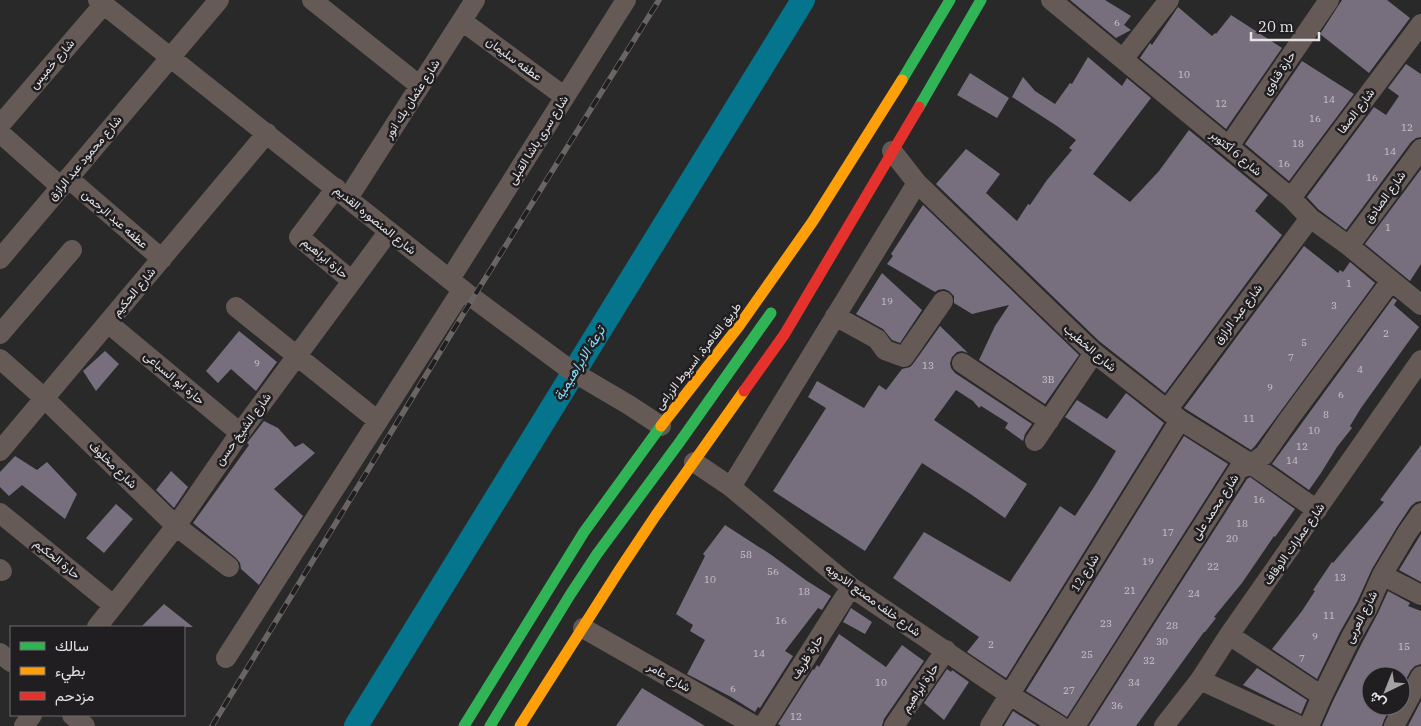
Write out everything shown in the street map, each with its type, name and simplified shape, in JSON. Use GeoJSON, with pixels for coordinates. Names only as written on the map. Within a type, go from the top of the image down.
{"type":"FeatureCollection","features":[{"type":"Feature","properties":{"kind":"highway","name":"طريق القاهرة, اسيوط الزراعى"},"geometry":{"type":"LineString","coordinates":[[464,726],[584,532],[661,426],[739,326],[814,221],[950,0]]}},
{"type":"Feature","properties":{"kind":"highway"},"geometry":{"type":"LineString","coordinates":[[520,726],[630,553],[784,335],[981,0]]}},
{"type":"Feature","properties":{"kind":"highway"},"geometry":{"type":"LineString","coordinates":[[824,245],[847,230]]}},
{"type":"Feature","properties":{"kind":"highway"},"geometry":{"type":"LineString","coordinates":[[490,726],[597,554],[777,306]]}},
{"type":"Feature","properties":{"kind":"street","name":"شارع محمود عبد الرازق"},"geometry":{"type":"LineString","coordinates":[[0,259],[219,0]]}},
{"type":"Feature","properties":{"kind":"street"},"geometry":{"type":"LineString","coordinates":[[312,0],[420,86]]}},
{"type":"Feature","properties":{"kind":"street","name":"شارع عثمان بك انور"},"geometry":{"type":"LineString","coordinates":[[342,193],[420,86],[475,0]]}},
{"type":"Feature","properties":{"kind":"street","name":"شارع سرى باشا القبلى"},"geometry":{"type":"LineString","coordinates":[[226,658],[378,421],[566,97],[626,0]]}},
{"type":"Feature","properties":{"kind":"street","name":"شارع 6 أكتوبر"},"geometry":{"type":"LineString","coordinates":[[1051,0],[1292,198],[1310,218],[1391,280],[1418,296]]}},
{"type":"Feature","properties":{"kind":"street"},"geometry":{"type":"LineString","coordinates":[[1123,59],[1169,0]]}},
{"type":"Feature","properties":{"kind":"street","name":"حارة قناوى"},"geometry":{"type":"LineString","coordinates":[[1228,146],[1329,0]]}},
{"type":"Feature","properties":{"kind":"street","name":"شارع المنصوره القديم"},"geometry":{"type":"LineString","coordinates":[[101,2],[513,328],[573,372],[661,426]]}},
{"type":"Feature","properties":{"kind":"street","name":"شارع خميس"},"geometry":{"type":"LineString","coordinates":[[0,124],[101,2]]}},
{"type":"Feature","properties":{"kind":"street","name":"عطفه سليمان"},"geometry":{"type":"LineString","coordinates":[[462,21],[566,97]]}},
{"type":"Feature","properties":{"kind":"street","name":"شارع الصفا"},"geometry":{"type":"LineString","coordinates":[[1292,198],[1421,24]]}},
{"type":"Feature","properties":{"kind":"street","name":"عطفه عبد الرحمن"},"geometry":{"type":"LineString","coordinates":[[0,133],[162,259]]}},
{"type":"Feature","properties":{"kind":"street","name":"شارع الحكيم"},"geometry":{"type":"LineString","coordinates":[[0,451],[267,134]]}},
{"type":"Feature","properties":{"kind":"street","name":"شارع الصادق"},"geometry":{"type":"LineString","coordinates":[[1349,246],[1421,149]]}},
{"type":"Feature","properties":{"kind":"street","name":"شارع الخطيب"},"geometry":{"type":"LineString","coordinates":[[892,151],[917,184],[1094,353],[1173,415],[1251,464],[1317,510]]}},
{"type":"Feature","properties":{"kind":"street"},"geometry":{"type":"LineString","coordinates":[[731,487],[917,184]]}},
{"type":"Feature","properties":{"kind":"street","name":"حارة ابراهيم"},"geometry":{"type":"LineString","coordinates":[[342,193],[299,237],[352,281]]}},
{"type":"Feature","properties":{"kind":"street","name":"شارع عبد الرازق"},"geometry":{"type":"LineString","coordinates":[[1173,415],[1310,218]]}},
{"type":"Feature","properties":{"kind":"street","name":"شارع الشيخ حسن"},"geometry":{"type":"LineString","coordinates":[[98,626],[176,526],[240,433],[389,231]]}},
{"type":"Feature","properties":{"kind":"street"},"geometry":{"type":"LineString","coordinates":[[0,334],[72,250]]}},
{"type":"Feature","properties":{"kind":"street","name":"شارع محمد على"},"geometry":{"type":"LineString","coordinates":[[1075,726],[1239,469],[1251,464],[1264,455],[1391,280]]}},
{"type":"Feature","properties":{"kind":"street"},"geometry":{"type":"LineString","coordinates":[[835,316],[877,339],[885,350],[904,357],[943,301]]}},
{"type":"Feature","properties":{"kind":"street"},"geometry":{"type":"LineString","coordinates":[[236,308],[378,421]]}},
{"type":"Feature","properties":{"kind":"street","name":"حارة ابو السباعى"},"geometry":{"type":"LineString","coordinates":[[108,323],[240,433]]}},
{"type":"Feature","properties":{"kind":"street"},"geometry":{"type":"LineString","coordinates":[[1035,441],[1094,353]]}},
{"type":"Feature","properties":{"kind":"street","name":"شارع مخلوف"},"geometry":{"type":"LineString","coordinates":[[0,359],[44,398],[176,526],[230,567]]}},
{"type":"Feature","properties":{"kind":"street","name":"شارع عمارات الاوقاف"},"geometry":{"type":"LineString","coordinates":[[1164,726],[1200,680],[1421,360]]}},
{"type":"Feature","properties":{"kind":"street"},"geometry":{"type":"LineString","coordinates":[[962,363],[1049,421]]}},
{"type":"Feature","properties":{"kind":"street","name":"شارع 12"},"geometry":{"type":"LineString","coordinates":[[990,726],[1010,695],[1173,415]]}},
{"type":"Feature","properties":{"kind":"street","name":"شارع خلف مصنع الادويه"},"geometry":{"type":"LineString","coordinates":[[694,462],[731,487],[851,587],[1010,695],[1060,726]]}},
{"type":"Feature","properties":{"kind":"street","name":"شارع العربى"},"geometry":{"type":"LineString","coordinates":[[1309,726],[1382,575],[1421,513]]}},
{"type":"Feature","properties":{"kind":"street","name":"حارة الحكيم"},"geometry":{"type":"LineString","coordinates":[[0,514],[113,605]]}},
{"type":"Feature","properties":{"kind":"street"},"geometry":{"type":"LineString","coordinates":[[1382,575],[1421,595]]}},
{"type":"Feature","properties":{"kind":"street","name":"حارة ظريف"},"geometry":{"type":"LineString","coordinates":[[763,726],[851,587]]}},
{"type":"Feature","properties":{"kind":"street","name":"شارع عامر"},"geometry":{"type":"LineString","coordinates":[[583,628],[755,726]]}},
{"type":"Feature","properties":{"kind":"street"},"geometry":{"type":"LineString","coordinates":[[1229,636],[1322,696]]}},
{"type":"Feature","properties":{"kind":"street","name":"حارة ابراهيم"},"geometry":{"type":"LineString","coordinates":[[894,726],[946,650]]}},
{"type":"Feature","properties":{"kind":"street"},"geometry":{"type":"LineString","coordinates":[[0,653],[10,661]]}},
{"type":"Feature","properties":{"kind":"street"},"geometry":{"type":"LineString","coordinates":[[1394,726],[1421,676]]}},
{"type":"Feature","properties":{"kind":"street"},"geometry":{"type":"LineString","coordinates":[[1200,680],[1300,726]]}},
{"type":"Feature","properties":{"kind":"street"},"geometry":{"type":"LineString","coordinates":[[73,716],[85,726]]}},
{"type":"Feature","properties":{"kind":"building"},"geometry":{"type":"Polygon","coordinates":[[[1070,0],[1105,0],[1131,16],[1124,25],[1131,30],[1116,38],[1070,0]]]}},
{"type":"Feature","properties":{"kind":"building"},"geometry":{"type":"Polygon","coordinates":[[[1342,0],[1387,0],[1410,18],[1369,73],[1320,34],[1342,0]]]}},
{"type":"Feature","properties":{"kind":"building"},"geometry":{"type":"Polygon","coordinates":[[[1178,7],[1212,36],[1216,34],[1231,15],[1282,48],[1226,129],[1140,58],[1150,43],[1152,45],[1178,7]]]}},
{"type":"Feature","properties":{"kind":"building"},"geometry":{"type":"Polygon","coordinates":[[[1088,57],[1122,86],[1127,78],[1151,98],[1093,174],[1130,202],[1159,171],[1189,130],[1268,195],[1255,211],[1282,235],[1165,393],[1099,341],[936,184],[966,149],[1000,174],[986,193],[1017,221],[1028,204],[1030,205],[1047,180],[1072,150],[1069,148],[1076,140],[1012,97],[1023,77],[1035,91],[1055,104],[1070,83],[1072,84],[1088,57]]]}},
{"type":"Feature","properties":{"kind":"building"},"geometry":{"type":"Polygon","coordinates":[[[1302,61],[1354,94],[1289,181],[1245,144],[1302,61]]]}},
{"type":"Feature","properties":{"kind":"building"},"geometry":{"type":"Polygon","coordinates":[[[1406,64],[1421,74],[1421,137],[1411,142],[1346,230],[1318,209],[1307,197],[1374,107],[1386,115],[1399,96],[1388,88],[1406,64]]]}},
{"type":"Feature","properties":{"kind":"building"},"geometry":{"type":"Polygon","coordinates":[[[970,73],[1009,98],[997,118],[957,95],[970,73]]]}},
{"type":"Feature","properties":{"kind":"building"},"geometry":{"type":"Polygon","coordinates":[[[1421,169],[1421,264],[1410,281],[1365,244],[1421,169]]]}},
{"type":"Feature","properties":{"kind":"building"},"geometry":{"type":"Polygon","coordinates":[[[923,205],[1079,355],[1045,404],[979,360],[995,326],[1009,305],[972,314],[954,303],[954,296],[949,291],[944,289],[935,292],[887,264],[893,256],[891,254],[923,205]]]}},
{"type":"Feature","properties":{"kind":"building"},"geometry":{"type":"Polygon","coordinates":[[[1304,246],[1338,273],[1340,270],[1343,272],[1350,262],[1375,283],[1251,450],[1184,408],[1304,246]]]}},
{"type":"Feature","properties":{"kind":"building"},"geometry":{"type":"Polygon","coordinates":[[[882,273],[922,310],[900,343],[892,340],[883,329],[856,314],[882,273]]]}},
{"type":"Feature","properties":{"kind":"building"},"geometry":{"type":"Polygon","coordinates":[[[1393,298],[1397,300],[1394,305],[1419,327],[1361,408],[1350,426],[1352,428],[1309,490],[1272,464],[1393,298]]]}},
{"type":"Feature","properties":{"kind":"building"},"geometry":{"type":"Polygon","coordinates":[[[940,326],[968,353],[957,352],[952,357],[950,363],[955,373],[1032,424],[1025,434],[1023,441],[1005,428],[1008,423],[981,406],[979,408],[973,401],[956,390],[934,420],[1027,484],[1005,518],[922,463],[865,551],[773,491],[826,408],[808,397],[817,381],[864,408],[879,385],[886,390],[902,369],[913,364],[940,326]]]}},
{"type":"Feature","properties":{"kind":"building"},"geometry":{"type":"Polygon","coordinates":[[[239,331],[277,362],[256,391],[231,369],[218,383],[206,371],[239,331]]]}},
{"type":"Feature","properties":{"kind":"building"},"geometry":{"type":"Polygon","coordinates":[[[105,351],[119,364],[96,391],[83,371],[105,351]]]}},
{"type":"Feature","properties":{"kind":"building"},"geometry":{"type":"Polygon","coordinates":[[[1126,393],[1164,423],[1006,678],[967,652],[979,637],[893,578],[924,532],[1010,582],[1060,506],[1075,516],[1116,451],[1065,417],[1077,400],[1107,419],[1126,393]]]}},
{"type":"Feature","properties":{"kind":"building"},"geometry":{"type":"Polygon","coordinates":[[[264,421],[278,428],[295,447],[303,443],[315,453],[274,489],[303,516],[259,585],[241,569],[240,563],[236,558],[193,523],[264,421]]]}},
{"type":"Feature","properties":{"kind":"building"},"geometry":{"type":"Polygon","coordinates":[[[1184,436],[1228,464],[1067,717],[1026,691],[1184,436]]]}},
{"type":"Feature","properties":{"kind":"building"},"geometry":{"type":"Polygon","coordinates":[[[1421,445],[1421,501],[1411,506],[1372,569],[1317,679],[1272,649],[1302,611],[1315,591],[1313,590],[1332,562],[1384,502],[1380,500],[1421,445]]]}},
{"type":"Feature","properties":{"kind":"building"},"geometry":{"type":"Polygon","coordinates":[[[15,456],[37,470],[47,462],[77,494],[65,519],[22,485],[9,496],[0,487],[0,472],[15,456]]]}},
{"type":"Feature","properties":{"kind":"building"},"geometry":{"type":"Polygon","coordinates":[[[171,471],[188,487],[174,508],[156,490],[171,471]]]}},
{"type":"Feature","properties":{"kind":"building"},"geometry":{"type":"Polygon","coordinates":[[[1250,477],[1295,509],[1242,583],[1214,617],[1216,618],[1136,726],[1089,726],[1247,479],[1250,477]]]}},
{"type":"Feature","properties":{"kind":"building"},"geometry":{"type":"Polygon","coordinates":[[[116,504],[133,519],[104,553],[86,538],[116,504]]]}},
{"type":"Feature","properties":{"kind":"building"},"geometry":{"type":"Polygon","coordinates":[[[725,525],[831,596],[822,610],[818,608],[785,651],[793,656],[760,708],[758,707],[755,712],[687,674],[705,640],[690,631],[693,625],[676,614],[705,556],[703,554],[725,525]]]}},
{"type":"Feature","properties":{"kind":"building"},"geometry":{"type":"Polygon","coordinates":[[[1421,534],[1421,582],[1399,570],[1421,534]]]}},
{"type":"Feature","properties":{"kind":"building"},"geometry":{"type":"Polygon","coordinates":[[[1388,591],[1410,603],[1408,606],[1421,611],[1421,664],[1411,670],[1411,666],[1361,666],[1361,716],[1386,716],[1382,726],[1322,726],[1333,701],[1388,591]]]}},
{"type":"Feature","properties":{"kind":"building"},"geometry":{"type":"Polygon","coordinates":[[[164,604],[193,627],[185,626],[142,626],[164,604]]]}},
{"type":"Feature","properties":{"kind":"building"},"geometry":{"type":"Polygon","coordinates":[[[851,608],[872,622],[865,634],[843,622],[851,608]]]}},
{"type":"Feature","properties":{"kind":"building"},"geometry":{"type":"Polygon","coordinates":[[[839,634],[886,667],[902,645],[924,661],[884,719],[882,726],[781,726],[778,724],[813,669],[817,665],[819,667],[839,634]]]}},
{"type":"Feature","properties":{"kind":"building"},"geometry":{"type":"Polygon","coordinates":[[[1257,668],[1307,700],[1301,714],[1243,685],[1257,668]]]}},
{"type":"Feature","properties":{"kind":"building"},"geometry":{"type":"Polygon","coordinates":[[[947,669],[951,672],[952,670],[969,682],[944,720],[924,703],[947,669]]]}},
{"type":"Feature","properties":{"kind":"building"},"geometry":{"type":"Polygon","coordinates":[[[642,688],[705,726],[616,726],[642,688]]]}},
{"type":"Feature","properties":{"kind":"building"},"geometry":{"type":"Polygon","coordinates":[[[1421,701],[1421,726],[1408,726],[1421,701]]]}},
{"type":"Feature","properties":{"kind":"building"},"geometry":{"type":"Polygon","coordinates":[[[1013,711],[1037,726],[1004,726],[1013,711]]]}},
{"type":"Feature","properties":{"kind":"waterway","name":"ترعة الابراهيمية"},"geometry":{"type":"LineString","coordinates":[[356,726],[803,0]]}},
{"type":"Feature","properties":{"kind":"railway"},"geometry":{"type":"LineString","coordinates":[[212,726],[473,298],[659,0]]}},
{"type":"Feature","properties":{"kind":"traffic: fast"},"geometry":{"type":"LineString","coordinates":[[902,80],[950,0]]}},
{"type":"Feature","properties":{"kind":"traffic: fast"},"geometry":{"type":"LineString","coordinates":[[919,107],[981,0]]}},
{"type":"Feature","properties":{"kind":"traffic: fast"},"geometry":{"type":"LineString","coordinates":[[490,726],[597,554],[679,443],[771,313]]}},
{"type":"Feature","properties":{"kind":"traffic: fast"},"geometry":{"type":"LineString","coordinates":[[464,726],[584,532],[661,426]]}},
{"type":"Feature","properties":{"kind":"traffic: slow"},"geometry":{"type":"LineString","coordinates":[[661,426],[739,326],[813,221],[902,80]]}},
{"type":"Feature","properties":{"kind":"traffic: slow"},"geometry":{"type":"LineString","coordinates":[[520,726],[656,515],[744,391]]}},
{"type":"Feature","properties":{"kind":"traffic: jam"},"geometry":{"type":"LineString","coordinates":[[744,391],[784,335],[919,107]]}}]}
